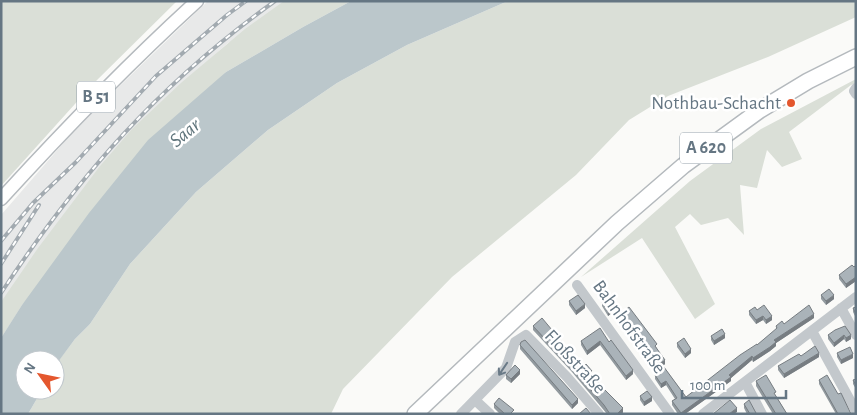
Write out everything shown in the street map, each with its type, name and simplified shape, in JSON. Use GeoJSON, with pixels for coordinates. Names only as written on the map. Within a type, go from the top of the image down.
{"type":"FeatureCollection","features":[{"type":"Feature","properties":{"kind":"highway","name":"A 620"},"geometry":{"type":"LineString","coordinates":[[415,414],[507,331],[655,189],[723,135],[784,95],[856,57]]}},
{"type":"Feature","properties":{"kind":"highway","name":"A 620"},"geometry":{"type":"LineString","coordinates":[[576,266],[728,143],[789,102],[856,66]]}},
{"type":"Feature","properties":{"kind":"highway","name":"A 620"},"geometry":{"type":"LineString","coordinates":[[428,414],[507,331]]}},
{"type":"Feature","properties":{"kind":"main road","name":"B 51"},"geometry":{"type":"LineString","coordinates":[[1,199],[76,118],[150,44],[197,1]]}},
{"type":"Feature","properties":{"kind":"street"},"geometry":{"type":"LineString","coordinates":[[856,88],[856,94]]}},
{"type":"Feature","properties":{"kind":"street","name":"Bahnhofstraße"},"geometry":{"type":"LineString","coordinates":[[577,285],[670,414]]}},
{"type":"Feature","properties":{"kind":"street"},"geometry":{"type":"LineString","coordinates":[[703,414],[856,298]]}},
{"type":"Feature","properties":{"kind":"street"},"geometry":{"type":"LineString","coordinates":[[841,308],[856,335]]}},
{"type":"Feature","properties":{"kind":"street"},"geometry":{"type":"LineString","coordinates":[[812,331],[856,411]]}},
{"type":"Feature","properties":{"kind":"street","name":"Floßstraße"},"geometry":{"type":"LineString","coordinates":[[475,400],[506,368],[515,342],[526,335],[567,377],[599,414]]}},
{"type":"Feature","properties":{"kind":"street"},"geometry":{"type":"LineString","coordinates":[[745,382],[762,414]]}},
{"type":"Feature","properties":{"kind":"street"},"geometry":{"type":"LineString","coordinates":[[461,414],[475,400],[490,414]]}},
{"type":"Feature","properties":{"kind":"shaded area"},"geometry":{"type":"Polygon","coordinates":[[[1,1],[177,1],[93,84],[1,186],[1,1]]]}},
{"type":"Feature","properties":{"kind":"shaded area"},"geometry":{"type":"Polygon","coordinates":[[[208,1],[322,1],[228,43],[157,106],[1,338],[1,215],[79,125],[208,1]]]}},
{"type":"Feature","properties":{"kind":"shaded area"},"geometry":{"type":"Polygon","coordinates":[[[284,1],[351,1],[226,72],[22,305],[1,338],[1,302],[38,248],[100,166],[132,129],[182,82],[245,29],[284,1]]]}},
{"type":"Feature","properties":{"kind":"shaded area"},"geometry":{"type":"Polygon","coordinates":[[[508,1],[856,1],[856,17],[768,57],[668,96],[629,120],[576,175],[452,277],[343,389],[331,414],[28,414],[36,400],[65,400],[65,352],[90,324],[130,264],[196,192],[268,130],[337,83],[407,45],[508,1]]]}},
{"type":"Feature","properties":{"kind":"shaded area"},"geometry":{"type":"Polygon","coordinates":[[[856,79],[856,83],[789,132],[802,159],[782,167],[767,150],[757,188],[740,185],[744,235],[728,218],[701,225],[690,214],[675,227],[715,304],[695,319],[642,238],[581,277],[690,181],[761,129],[856,79]]]}},
{"type":"Feature","properties":{"kind":"water","name":"Saar"},"geometry":{"type":"Polygon","coordinates":[[[351,1],[508,1],[407,45],[337,83],[268,130],[196,192],[130,264],[90,324],[65,352],[65,350],[15,350],[15,400],[36,400],[28,414],[1,414],[1,338],[22,305],[89,213],[148,140],[226,72],[351,1]]]}},
{"type":"Feature","properties":{"kind":"building"},"geometry":{"type":"Polygon","coordinates":[[[852,265],[854,267],[856,265],[856,277],[846,284],[839,275],[852,265]]]}},
{"type":"Feature","properties":{"kind":"building"},"geometry":{"type":"Polygon","coordinates":[[[829,289],[834,295],[826,301],[821,295],[829,289]]]}},
{"type":"Feature","properties":{"kind":"building"},"geometry":{"type":"Polygon","coordinates":[[[578,295],[585,304],[576,311],[569,301],[578,295]]]}},
{"type":"Feature","properties":{"kind":"building"},"geometry":{"type":"Polygon","coordinates":[[[610,297],[616,306],[608,311],[602,302],[610,297]]]}},
{"type":"Feature","properties":{"kind":"building"},"geometry":{"type":"Polygon","coordinates":[[[764,305],[772,316],[766,320],[763,316],[756,320],[749,311],[755,307],[757,310],[764,305]]]}},
{"type":"Feature","properties":{"kind":"building"},"geometry":{"type":"Polygon","coordinates":[[[809,305],[814,314],[774,340],[776,342],[770,347],[753,358],[752,356],[729,375],[731,377],[681,413],[672,401],[677,398],[666,381],[661,384],[655,375],[660,372],[619,315],[629,307],[657,344],[655,346],[665,360],[661,363],[686,397],[740,355],[757,345],[777,328],[776,326],[782,321],[784,324],[809,305]]]}},
{"type":"Feature","properties":{"kind":"building"},"geometry":{"type":"Polygon","coordinates":[[[542,318],[583,367],[586,364],[604,389],[623,408],[617,414],[610,414],[572,368],[533,326],[542,318]]]}},
{"type":"Feature","properties":{"kind":"building"},"geometry":{"type":"Polygon","coordinates":[[[845,326],[851,335],[846,338],[844,335],[834,343],[828,335],[845,326]]]}},
{"type":"Feature","properties":{"kind":"building"},"geometry":{"type":"Polygon","coordinates":[[[600,328],[609,342],[611,340],[633,370],[626,376],[600,341],[587,351],[581,341],[600,328]]]}},
{"type":"Feature","properties":{"kind":"building"},"geometry":{"type":"Polygon","coordinates":[[[722,329],[725,334],[714,341],[711,336],[722,329]]]}},
{"type":"Feature","properties":{"kind":"building"},"geometry":{"type":"Polygon","coordinates":[[[684,338],[691,349],[685,354],[677,343],[684,338]]]}},
{"type":"Feature","properties":{"kind":"building"},"geometry":{"type":"Polygon","coordinates":[[[525,340],[578,399],[572,405],[520,345],[525,340]]]}},
{"type":"Feature","properties":{"kind":"building"},"geometry":{"type":"Polygon","coordinates":[[[815,346],[819,353],[784,374],[778,366],[799,354],[801,356],[815,346]]]}},
{"type":"Feature","properties":{"kind":"building"},"geometry":{"type":"Polygon","coordinates":[[[850,347],[853,354],[841,360],[837,353],[850,347]]]}},
{"type":"Feature","properties":{"kind":"building"},"geometry":{"type":"Polygon","coordinates":[[[515,365],[520,370],[511,379],[506,375],[515,365]]]}},
{"type":"Feature","properties":{"kind":"building"},"geometry":{"type":"Polygon","coordinates":[[[766,375],[787,414],[776,414],[756,381],[766,375]]]}},
{"type":"Feature","properties":{"kind":"building"},"geometry":{"type":"Polygon","coordinates":[[[827,375],[838,394],[841,393],[851,414],[838,414],[819,380],[827,375]]]}},
{"type":"Feature","properties":{"kind":"building"},"geometry":{"type":"Polygon","coordinates":[[[647,391],[652,397],[644,402],[640,396],[647,391]]]}},
{"type":"Feature","properties":{"kind":"building"},"geometry":{"type":"Polygon","coordinates":[[[499,398],[514,410],[510,414],[505,414],[494,404],[499,398]]]}},
{"type":"Feature","properties":{"kind":"building"},"geometry":{"type":"Polygon","coordinates":[[[730,400],[737,408],[729,414],[713,414],[730,400]]]}},
{"type":"Feature","properties":{"kind":"building"},"geometry":{"type":"Polygon","coordinates":[[[749,400],[756,414],[750,414],[744,404],[749,400]]]}},
{"type":"Feature","properties":{"kind":"building"},"geometry":{"type":"Polygon","coordinates":[[[586,408],[591,414],[579,414],[586,408]]]}},
{"type":"Feature","properties":{"kind":"railway"},"geometry":{"type":"LineString","coordinates":[[1,241],[33,203],[76,162],[156,76],[246,1]]}},
{"type":"Feature","properties":{"kind":"railway"},"geometry":{"type":"LineString","coordinates":[[1,293],[60,209],[124,134],[194,65],[275,1]]}},
{"type":"Feature","properties":{"kind":"railway"},"geometry":{"type":"LineString","coordinates":[[1,264],[39,205]]}},
{"type":"Feature","properties":{"kind":"place","name":"Nothbau-Schacht"},"geometry":{"type":"Point","coordinates":[791,103]}}]}
